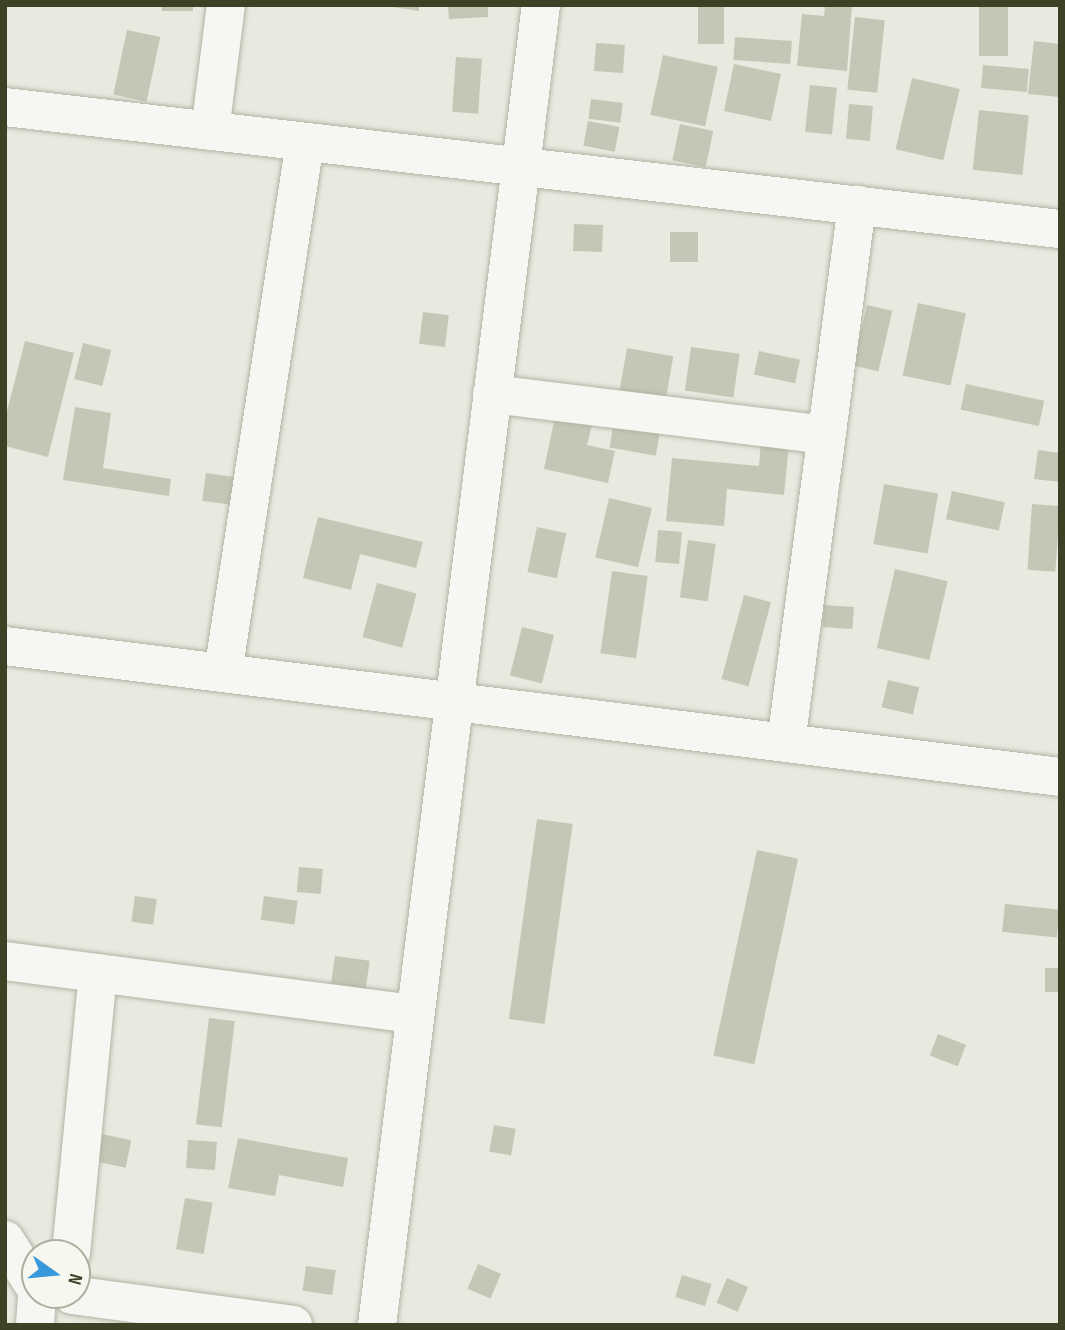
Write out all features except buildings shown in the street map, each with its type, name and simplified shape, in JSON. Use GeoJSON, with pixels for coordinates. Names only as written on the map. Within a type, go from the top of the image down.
{"type":"FeatureCollection","features":[{"type":"Feature","properties":{"kind":"street"},"geometry":{"type":"LineString","coordinates":[[210,131],[226,5]]}},
{"type":"Feature","properties":{"kind":"street"},"geometry":{"type":"LineString","coordinates":[[377,1325],[541,5]]}},
{"type":"Feature","properties":{"kind":"street"},"geometry":{"type":"LineString","coordinates":[[5,107],[1060,229]]}},
{"type":"Feature","properties":{"kind":"street"},"geometry":{"type":"LineString","coordinates":[[223,673],[305,142]]}},
{"type":"Feature","properties":{"kind":"street"},"geometry":{"type":"LineString","coordinates":[[786,743],[857,205]]}},
{"type":"Feature","properties":{"kind":"street"},"geometry":{"type":"LineString","coordinates":[[492,394],[827,435]]}},
{"type":"Feature","properties":{"kind":"street"},"geometry":{"type":"LineString","coordinates":[[5,646],[1060,777]]}},
{"type":"Feature","properties":{"kind":"street"},"geometry":{"type":"LineString","coordinates":[[5,961],[415,1014]]}},
{"type":"Feature","properties":{"kind":"street"},"geometry":{"type":"LineString","coordinates":[[72,1239],[98,973]]}},
{"type":"Feature","properties":{"kind":"street"},"geometry":{"type":"LineString","coordinates":[[5,1240],[21,1266]]}},
{"type":"Feature","properties":{"kind":"street"},"geometry":{"type":"LineString","coordinates":[[91,1298],[293,1325]]}}]}
